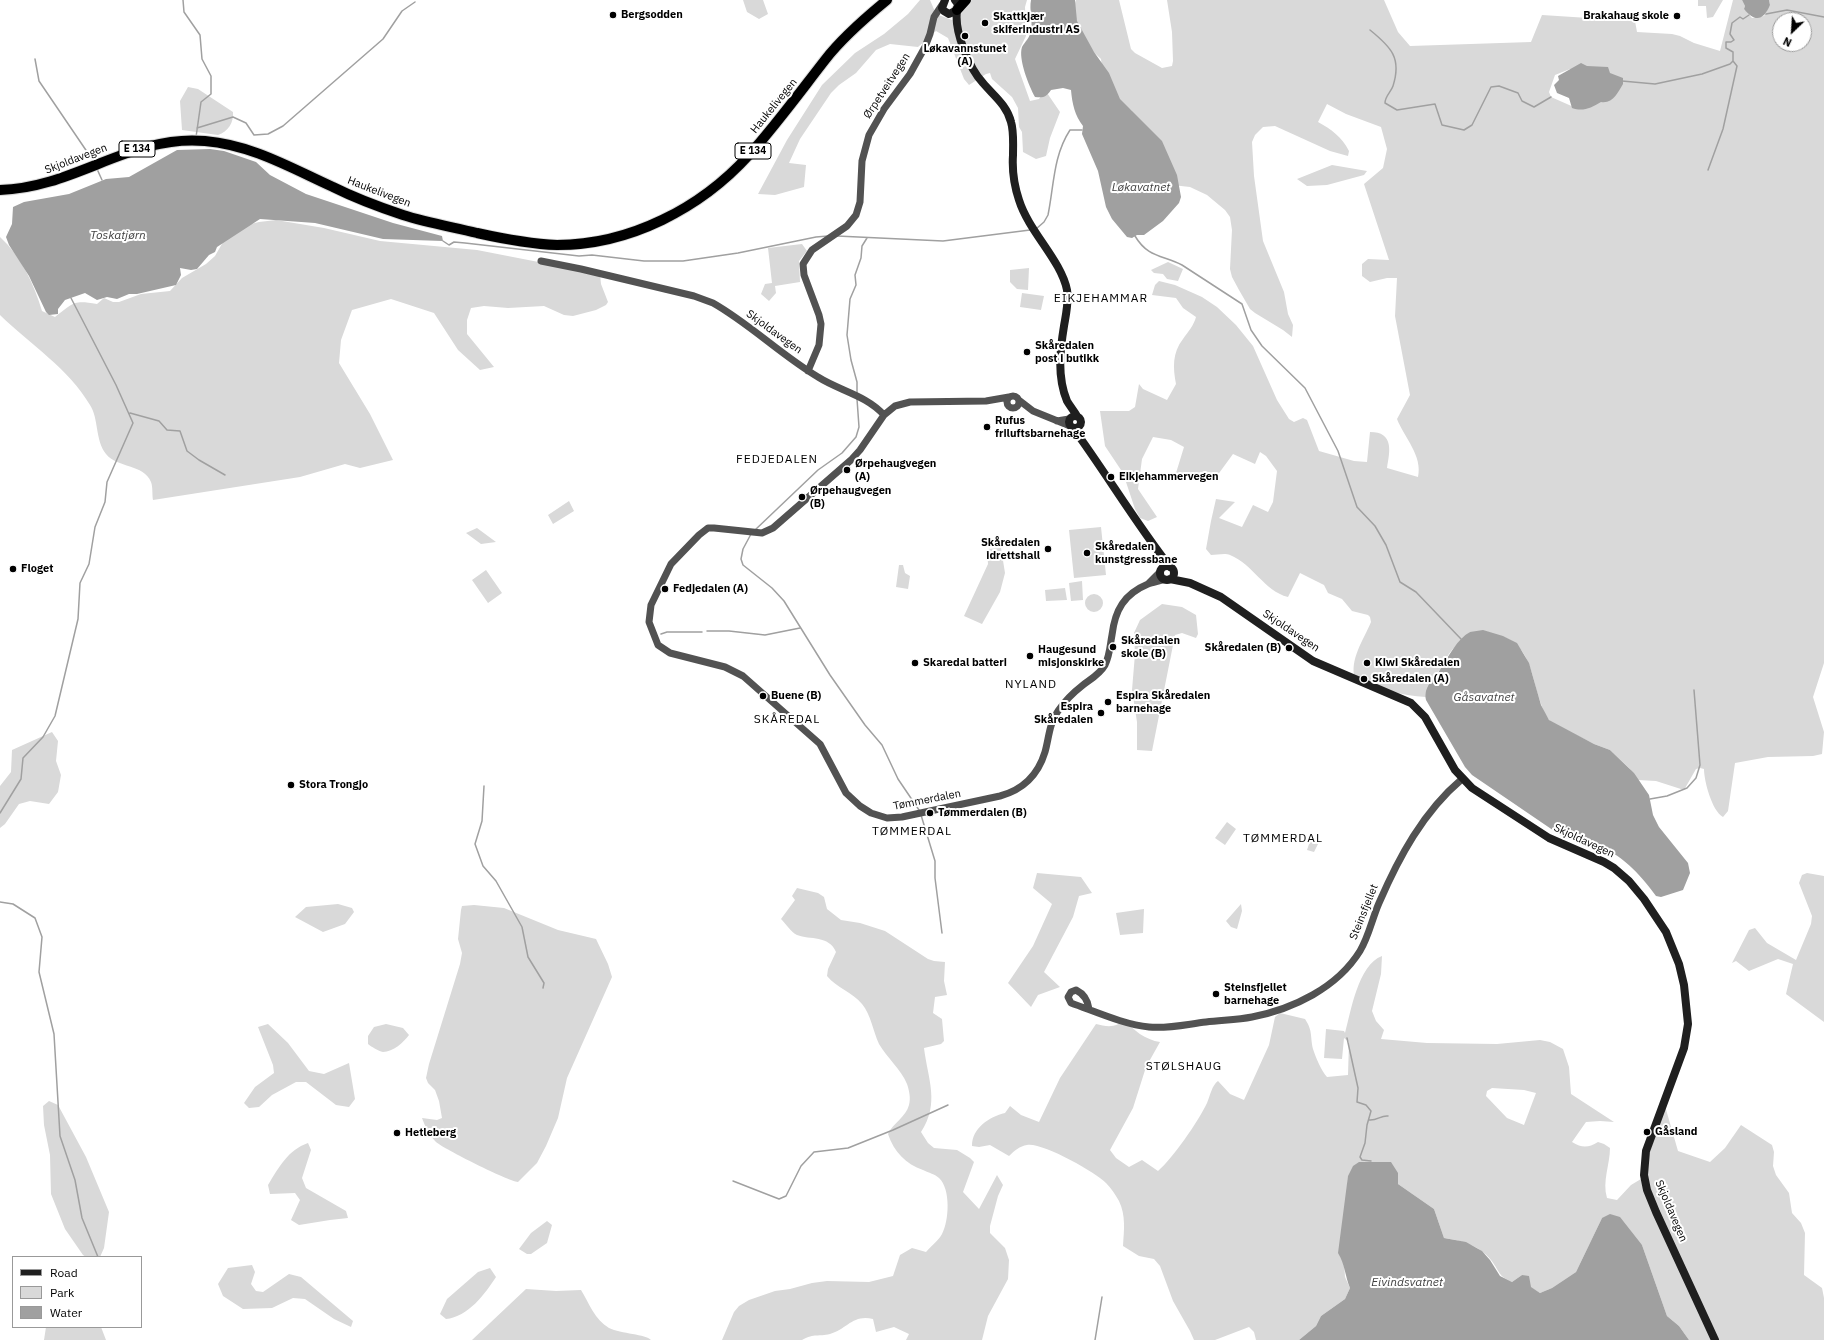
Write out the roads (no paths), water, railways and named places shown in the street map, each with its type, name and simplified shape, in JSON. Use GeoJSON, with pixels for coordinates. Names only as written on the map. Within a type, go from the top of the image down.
{"type":"FeatureCollection","features":[{"type":"Feature","properties":{"kind":"highway","name":"Haukelivegen"},"geometry":{"type":"LineString","coordinates":[[276,160],[336,189],[385,208],[424,221],[479,233],[533,238],[585,236],[633,227],[673,214],[693,203],[710,191],[738,167],[834,49],[887,0]]}},
{"type":"Feature","properties":{"kind":"highway","name":"Haukelivegen"},"geometry":{"type":"LineString","coordinates":[[818,70],[893,0]]}},
{"type":"Feature","properties":{"kind":"highway"},"geometry":{"type":"LineString","coordinates":[[956,7],[966,0]]}},
{"type":"Feature","properties":{"kind":"highway","name":"Skjoldavegen"},"geometry":{"type":"LineString","coordinates":[[0,190],[54,182],[127,152],[171,142],[200,140],[222,142],[248,149],[276,160]]}},
{"type":"Feature","properties":{"kind":"main road"},"geometry":{"type":"LineString","coordinates":[[943,2],[944,11],[960,35]]}},
{"type":"Feature","properties":{"kind":"main road"},"geometry":{"type":"LineString","coordinates":[[947,14],[952,14],[956,7]]}},
{"type":"Feature","properties":{"kind":"main road"},"geometry":{"type":"LineString","coordinates":[[956,7],[956,21],[974,72],[1009,115],[1013,129],[1014,178],[1019,201],[1030,225],[1060,270],[1066,284],[1067,306],[1060,359],[1063,383],[1073,422]]}},
{"type":"Feature","properties":{"kind":"main road","name":"Skjoldavegen"},"geometry":{"type":"LineString","coordinates":[[1073,422],[1095,460],[1172,569],[1190,583],[1221,597],[1304,656],[1411,703],[1425,717],[1448,760],[1462,779],[1478,792],[1549,838],[1604,862],[1622,874],[1637,889],[1652,910],[1671,943],[1683,980],[1688,1009],[1688,1030],[1684,1048],[1648,1143],[1644,1159],[1644,1175],[1655,1208],[1715,1340]]}},
{"type":"Feature","properties":{"kind":"main road","name":"Skjoldavegen"},"geometry":{"type":"LineString","coordinates":[[1158,551],[1161,570]]}},
{"type":"Feature","properties":{"kind":"main road"},"geometry":{"type":"LineString","coordinates":[[1165,566],[1172,569],[1173,575],[1168,579],[1161,577],[1161,570],[1165,566]]}},
{"type":"Feature","properties":{"kind":"main road","name":"Skjoldavegen"},"geometry":{"type":"LineString","coordinates":[[1168,579],[1190,583]]}},
{"type":"Feature","properties":{"kind":"street","name":"Ørpetveitvegen"},"geometry":{"type":"LineString","coordinates":[[808,371],[819,345],[821,324],[804,275],[803,264],[812,250],[847,226],[856,215],[860,202],[862,161],[869,135],[884,109],[910,74],[925,47],[934,17],[943,2]]}},
{"type":"Feature","properties":{"kind":"street"},"geometry":{"type":"LineString","coordinates":[[933,23],[939,16],[947,14]]}},
{"type":"Feature","properties":{"kind":"street","name":"Skjoldavegen"},"geometry":{"type":"LineString","coordinates":[[541,261],[694,296],[712,303],[808,371],[830,385],[850,394],[864,398],[872,403],[884,415]]}},
{"type":"Feature","properties":{"kind":"street"},"geometry":{"type":"LineString","coordinates":[[884,415],[895,406],[910,402],[1008,400],[1015,395],[1019,404],[1033,411],[1057,421],[1073,422]]}},
{"type":"Feature","properties":{"kind":"street"},"geometry":{"type":"LineString","coordinates":[[1008,400],[1012,408],[1019,404]]}},
{"type":"Feature","properties":{"kind":"street","name":"Tømmerdalen"},"geometry":{"type":"LineString","coordinates":[[884,415],[860,450],[851,460],[773,528],[762,533],[708,528],[699,535],[671,564],[652,600],[649,615],[654,638],[661,649],[675,655],[725,667],[737,672],[788,714],[820,744],[846,792],[866,811],[887,818],[902,817],[1000,796],[1015,790],[1026,783],[1041,763],[1051,724],[1057,711],[1104,666],[1109,654],[1114,619],[1119,606],[1131,594],[1149,583],[1161,570]]}},
{"type":"Feature","properties":{"kind":"street","name":"Tømmerdalen"},"geometry":{"type":"LineString","coordinates":[[1149,583],[1168,579]]}},
{"type":"Feature","properties":{"kind":"street","name":"Steinsfjellet"},"geometry":{"type":"LineString","coordinates":[[1090,1009],[1142,1026],[1160,1027],[1251,1017],[1281,1009],[1324,988],[1345,971],[1360,951],[1385,889],[1407,845],[1432,810],[1447,792],[1462,779]]}},
{"type":"Feature","properties":{"kind":"water","name":"Løkavatnet"},"geometry":{"type":"Polygon","coordinates":[[[1031,0],[1075,0],[1077,21],[1094,52],[1109,73],[1120,99],[1162,141],[1177,175],[1181,197],[1179,203],[1163,221],[1144,235],[1137,235],[1132,238],[1127,237],[1112,219],[1106,207],[1098,171],[1082,134],[1083,126],[1074,109],[1071,90],[1063,88],[1051,90],[1046,96],[1035,97],[1027,80],[1021,52],[1022,47],[1031,31],[1031,0]]]}},
{"type":"Feature","properties":{"kind":"water"},"geometry":{"type":"Polygon","coordinates":[[[1742,0],[1769,0],[1770,5],[1762,17],[1755,18],[1744,9],[1745,6],[1742,0]]]}},
{"type":"Feature","properties":{"kind":"water"},"geometry":{"type":"Polygon","coordinates":[[[1581,63],[1587,66],[1608,67],[1610,73],[1623,78],[1623,84],[1612,99],[1601,102],[1587,109],[1580,110],[1572,108],[1569,98],[1557,93],[1554,85],[1559,80],[1558,76],[1581,63]]]}},
{"type":"Feature","properties":{"kind":"water","name":"Toskatjørn"},"geometry":{"type":"Polygon","coordinates":[[[210,149],[224,151],[256,162],[270,175],[306,194],[393,223],[442,236],[443,241],[383,239],[315,223],[260,219],[217,247],[215,252],[209,255],[197,269],[191,270],[180,268],[181,275],[176,285],[137,294],[129,294],[117,299],[107,297],[97,300],[85,293],[65,300],[58,309],[58,314],[49,315],[46,312],[29,276],[9,245],[6,237],[12,224],[13,207],[24,202],[69,194],[106,179],[129,177],[177,150],[210,149]]]}},
{"type":"Feature","properties":{"kind":"water","name":"Gåsavatnet"},"geometry":{"type":"Polygon","coordinates":[[[1483,630],[1503,636],[1517,643],[1529,663],[1541,705],[1549,720],[1594,744],[1610,750],[1634,773],[1649,795],[1653,815],[1659,827],[1688,863],[1690,873],[1683,890],[1661,897],[1656,896],[1639,875],[1618,856],[1602,848],[1563,837],[1472,775],[1465,767],[1426,700],[1426,690],[1430,682],[1439,672],[1461,639],[1470,632],[1483,630]]]}},
{"type":"Feature","properties":{"kind":"water","name":"Eivindsvatnet"},"geometry":{"type":"Polygon","coordinates":[[[1359,1162],[1391,1162],[1398,1173],[1398,1184],[1434,1209],[1444,1238],[1466,1242],[1482,1251],[1490,1260],[1500,1276],[1512,1282],[1522,1275],[1529,1276],[1531,1287],[1540,1293],[1552,1288],[1576,1272],[1602,1218],[1610,1214],[1620,1217],[1642,1245],[1667,1316],[1679,1326],[1689,1340],[1299,1340],[1316,1326],[1321,1316],[1345,1299],[1350,1288],[1338,1253],[1348,1176],[1353,1166],[1359,1162]]]}},
{"type":"Feature","properties":{"kind":"waterway"},"geometry":{"type":"LineString","coordinates":[[183,0],[184,12],[200,35],[202,59],[211,76],[211,94],[201,102],[196,137]]}},
{"type":"Feature","properties":{"kind":"waterway"},"geometry":{"type":"LineString","coordinates":[[197,128],[233,117],[246,123],[254,135],[268,134],[283,126],[383,39],[402,11],[415,2]]}},
{"type":"Feature","properties":{"kind":"waterway"},"geometry":{"type":"LineString","coordinates":[[1766,14],[1787,10],[1824,17]]}},
{"type":"Feature","properties":{"kind":"waterway"},"geometry":{"type":"LineString","coordinates":[[1622,81],[1655,84],[1702,74],[1730,64],[1733,61],[1733,52],[1726,48],[1726,42],[1731,42],[1734,40],[1730,34],[1732,23],[1740,17],[1743,19],[1749,15]]}},
{"type":"Feature","properties":{"kind":"waterway"},"geometry":{"type":"LineString","coordinates":[[1370,30],[1384,42],[1393,54],[1396,68],[1395,76],[1393,86],[1386,98],[1385,103],[1397,110],[1435,104],[1442,125],[1464,130],[1472,125],[1491,87],[1499,86],[1518,93],[1522,101],[1534,107],[1551,97]]}},
{"type":"Feature","properties":{"kind":"waterway"},"geometry":{"type":"LineString","coordinates":[[35,59],[39,81],[94,162]]}},
{"type":"Feature","properties":{"kind":"waterway"},"geometry":{"type":"LineString","coordinates":[[1708,170],[1723,129],[1737,66],[1733,61]]}},
{"type":"Feature","properties":{"kind":"waterway"},"geometry":{"type":"LineString","coordinates":[[1036,229],[1044,222],[1048,215],[1057,161],[1064,140],[1070,130],[1082,130]]}},
{"type":"Feature","properties":{"kind":"waterway"},"geometry":{"type":"LineString","coordinates":[[97,169],[102,180]]}},
{"type":"Feature","properties":{"kind":"waterway"},"geometry":{"type":"LineString","coordinates":[[837,236],[943,241],[1030,230]]}},
{"type":"Feature","properties":{"kind":"waterway"},"geometry":{"type":"LineString","coordinates":[[443,241],[449,245],[454,242],[579,256],[592,255],[644,261],[683,261],[738,253],[816,237],[828,236]]}},
{"type":"Feature","properties":{"kind":"waterway"},"geometry":{"type":"LineString","coordinates":[[1135,236],[1140,243],[1151,252],[1182,265],[1242,304],[1251,330],[1262,346],[1305,388],[1338,451],[1357,507],[1375,526],[1386,545],[1400,582],[1416,592],[1461,639]]}},
{"type":"Feature","properties":{"kind":"waterway"},"geometry":{"type":"LineString","coordinates":[[857,394],[857,382],[851,360],[847,335],[850,299],[856,285],[855,275],[861,258],[862,246],[867,238]]}},
{"type":"Feature","properties":{"kind":"waterway"},"geometry":{"type":"LineString","coordinates":[[0,813],[21,779],[23,758],[43,737],[55,716],[78,619],[80,583],[89,564],[95,527],[105,502],[107,482],[133,423],[116,385],[71,298]]}},
{"type":"Feature","properties":{"kind":"waterway"},"geometry":{"type":"LineString","coordinates":[[755,530],[818,470],[842,453],[856,437],[859,427],[857,399]]}},
{"type":"Feature","properties":{"kind":"waterway"},"geometry":{"type":"LineString","coordinates":[[130,413],[159,421],[167,430],[180,431],[187,451],[199,460],[225,475]]}},
{"type":"Feature","properties":{"kind":"waterway"},"geometry":{"type":"LineString","coordinates":[[751,534],[743,549],[741,559],[743,565],[772,588],[784,601],[830,675],[865,725],[882,745],[898,779],[919,810]]}},
{"type":"Feature","properties":{"kind":"waterway"},"geometry":{"type":"LineString","coordinates":[[707,631],[729,631],[765,635],[800,628]]}},
{"type":"Feature","properties":{"kind":"waterway"},"geometry":{"type":"LineString","coordinates":[[661,634],[667,632],[702,632]]}},
{"type":"Feature","properties":{"kind":"waterway"},"geometry":{"type":"LineString","coordinates":[[1650,799],[1667,796],[1687,788],[1696,778],[1700,765],[1694,690]]}},
{"type":"Feature","properties":{"kind":"waterway"},"geometry":{"type":"LineString","coordinates":[[484,786],[482,821],[475,844],[483,866],[496,881],[522,927],[528,957],[544,983],[543,988]]}},
{"type":"Feature","properties":{"kind":"waterway"},"geometry":{"type":"LineString","coordinates":[[921,815],[935,861],[935,878],[942,933]]}},
{"type":"Feature","properties":{"kind":"waterway"},"geometry":{"type":"LineString","coordinates":[[0,902],[13,904],[35,918],[42,937],[39,972],[54,1034],[60,1136],[75,1180],[82,1218],[98,1256]]}},
{"type":"Feature","properties":{"kind":"waterway"},"geometry":{"type":"LineString","coordinates":[[1347,1038],[1358,1088],[1357,1102],[1366,1105],[1371,1111],[1367,1125],[1365,1143],[1360,1157],[1362,1160],[1371,1161]]}},
{"type":"Feature","properties":{"kind":"waterway"},"geometry":{"type":"LineString","coordinates":[[733,1181],[779,1199],[786,1196],[801,1166],[814,1152],[848,1148],[893,1130],[948,1105]]}},
{"type":"Feature","properties":{"kind":"waterway"},"geometry":{"type":"LineString","coordinates":[[1369,1120],[1388,1116]]}},
{"type":"Feature","properties":{"kind":"waterway"},"geometry":{"type":"LineString","coordinates":[[1095,1340],[1102,1297]]}},
{"type":"Feature","properties":{"kind":"place","name":"Bergsodden"},"geometry":{"type":"Point","coordinates":[613,15]}},
{"type":"Feature","properties":{"kind":"place","name":"Brakahaug skole"},"geometry":{"type":"Point","coordinates":[1677,16]}},
{"type":"Feature","properties":{"kind":"place","name":"Skattkjær skiferindustri AS"},"geometry":{"type":"Point","coordinates":[985,23]}},
{"type":"Feature","properties":{"kind":"place","name":"Løkavannstunet (A)"},"geometry":{"type":"Point","coordinates":[965,36]}},
{"type":"Feature","properties":{"kind":"place","name":"Skåredalen post i butikk"},"geometry":{"type":"Point","coordinates":[1027,352]}},
{"type":"Feature","properties":{"kind":"place","name":"Rufus friluftsbarnehage"},"geometry":{"type":"Point","coordinates":[987,427]}},
{"type":"Feature","properties":{"kind":"place","name":"Ørpehaugvegen (A)"},"geometry":{"type":"Point","coordinates":[847,470]}},
{"type":"Feature","properties":{"kind":"place","name":"Eikjehammervegen"},"geometry":{"type":"Point","coordinates":[1111,477]}},
{"type":"Feature","properties":{"kind":"place","name":"Ørpehaugvegen (B)"},"geometry":{"type":"Point","coordinates":[802,497]}},
{"type":"Feature","properties":{"kind":"place","name":"Skåredalen idrettshall"},"geometry":{"type":"Point","coordinates":[1048,549]}},
{"type":"Feature","properties":{"kind":"place","name":"Skåredalen kunstgressbane"},"geometry":{"type":"Point","coordinates":[1087,553]}},
{"type":"Feature","properties":{"kind":"place","name":"Floget"},"geometry":{"type":"Point","coordinates":[13,569]}},
{"type":"Feature","properties":{"kind":"place","name":"Fedjedalen (A)"},"geometry":{"type":"Point","coordinates":[665,589]}},
{"type":"Feature","properties":{"kind":"place","name":"Skåredalen skole (B)"},"geometry":{"type":"Point","coordinates":[1113,647]}},
{"type":"Feature","properties":{"kind":"place","name":"Skåredalen (B)"},"geometry":{"type":"Point","coordinates":[1289,648]}},
{"type":"Feature","properties":{"kind":"place","name":"Haugesund misjonskirke"},"geometry":{"type":"Point","coordinates":[1030,656]}},
{"type":"Feature","properties":{"kind":"place","name":"Skaredal batteri"},"geometry":{"type":"Point","coordinates":[915,663]}},
{"type":"Feature","properties":{"kind":"place","name":"Kiwi Skåredalen"},"geometry":{"type":"Point","coordinates":[1367,663]}},
{"type":"Feature","properties":{"kind":"place","name":"Skåredalen (A)"},"geometry":{"type":"Point","coordinates":[1364,679]}},
{"type":"Feature","properties":{"kind":"place","name":"Buene (B)"},"geometry":{"type":"Point","coordinates":[763,696]}},
{"type":"Feature","properties":{"kind":"place","name":"Espira Skåredalen barnehage"},"geometry":{"type":"Point","coordinates":[1108,702]}},
{"type":"Feature","properties":{"kind":"place","name":"Espira Skåredalen"},"geometry":{"type":"Point","coordinates":[1101,713]}},
{"type":"Feature","properties":{"kind":"place","name":"Stora Trongjo"},"geometry":{"type":"Point","coordinates":[291,785]}},
{"type":"Feature","properties":{"kind":"place","name":"Tømmerdalen (B)"},"geometry":{"type":"Point","coordinates":[930,813]}},
{"type":"Feature","properties":{"kind":"place","name":"Steinsfjellet barnehage"},"geometry":{"type":"Point","coordinates":[1216,994]}},
{"type":"Feature","properties":{"kind":"place","name":"Gåsland"},"geometry":{"type":"Point","coordinates":[1647,1132]}},
{"type":"Feature","properties":{"kind":"place","name":"Hetleberg"},"geometry":{"type":"Point","coordinates":[397,1133]}},
{"type":"Feature","properties":{"kind":"district","name":"EIKJEHAMMAR"},"geometry":{"type":"Point","coordinates":[1101,299]}},
{"type":"Feature","properties":{"kind":"district","name":"FEDJEDALEN"},"geometry":{"type":"Point","coordinates":[777,460]}},
{"type":"Feature","properties":{"kind":"district","name":"NYLAND"},"geometry":{"type":"Point","coordinates":[1031,685]}},
{"type":"Feature","properties":{"kind":"district","name":"SKÅREDAL"},"geometry":{"type":"Point","coordinates":[787,720]}},
{"type":"Feature","properties":{"kind":"district","name":"TØMMERDAL"},"geometry":{"type":"Point","coordinates":[912,832]}},
{"type":"Feature","properties":{"kind":"district","name":"TØMMERDAL"},"geometry":{"type":"Point","coordinates":[1283,839]}},
{"type":"Feature","properties":{"kind":"district","name":"STØLSHAUG"},"geometry":{"type":"Point","coordinates":[1184,1067]}}]}
